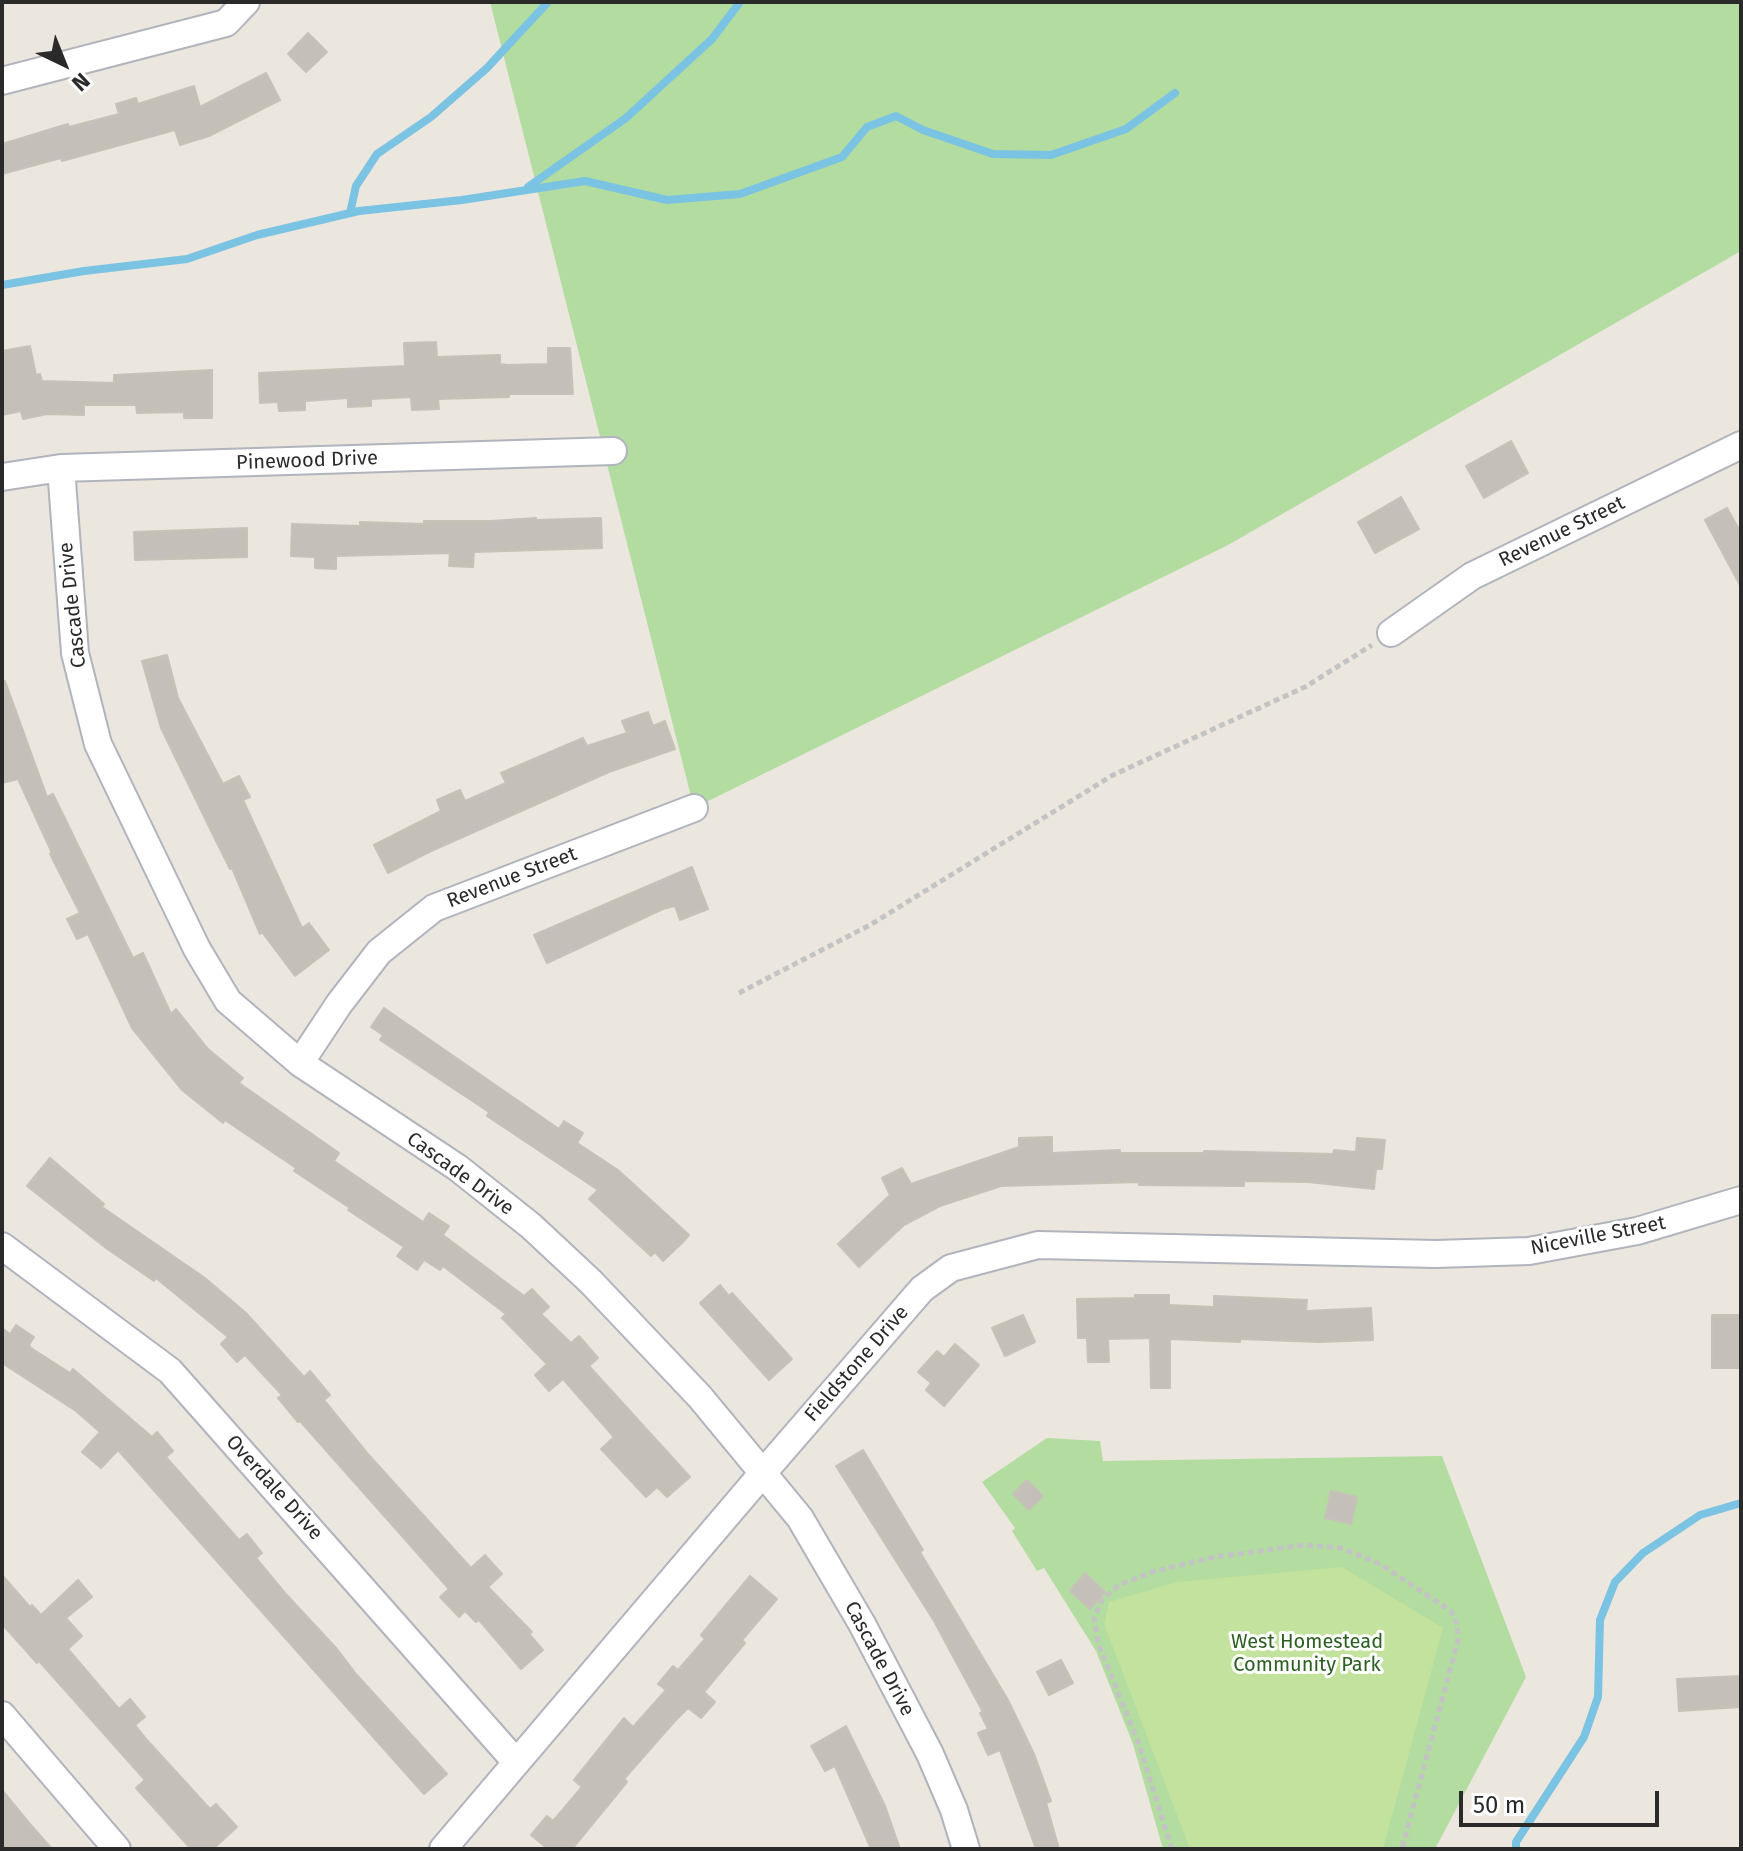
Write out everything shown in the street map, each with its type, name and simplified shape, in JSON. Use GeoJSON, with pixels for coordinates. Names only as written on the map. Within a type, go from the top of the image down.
{"type":"FeatureCollection","features":[{"type":"Feature","properties":{"kind":"street"},"geometry":{"type":"LineString","coordinates":[[2,81],[226,23],[246,2]]}},
{"type":"Feature","properties":{"kind":"street","name":"Revenue Street"},"geometry":{"type":"LineString","coordinates":[[1391,633],[1472,576],[1741,445]]}},
{"type":"Feature","properties":{"kind":"street","name":"Pinewood Drive"},"geometry":{"type":"LineString","coordinates":[[2,477],[61,468],[613,451]]}},
{"type":"Feature","properties":{"kind":"street","name":"Cascade Drive"},"geometry":{"type":"LineString","coordinates":[[61,468],[75,653],[98,744],[197,949],[228,1001],[300,1063],[458,1168],[531,1226],[635,1327],[700,1397],[800,1518],[862,1624],[930,1754],[954,1810],[966,1849]]}},
{"type":"Feature","properties":{"kind":"street","name":"Revenue Street"},"geometry":{"type":"LineString","coordinates":[[300,1063],[339,1004],[379,952],[434,908],[694,808]]}},
{"type":"Feature","properties":{"kind":"street","name":"Niceville Street"},"geometry":{"type":"LineString","coordinates":[[1451,1253],[1529,1251],[1637,1231],[1741,1200]]}},
{"type":"Feature","properties":{"kind":"street","name":"Fieldstone Drive"},"geometry":{"type":"LineString","coordinates":[[443,1849],[922,1289],[951,1268],[1038,1245],[1451,1253]]}},
{"type":"Feature","properties":{"kind":"street","name":"Overdale Drive"},"geometry":{"type":"LineString","coordinates":[[2,1246],[170,1371],[516,1762]]}},
{"type":"Feature","properties":{"kind":"street"},"geometry":{"type":"LineString","coordinates":[[2,1715],[117,1849]]}},
{"type":"Feature","properties":{"kind":"path"},"geometry":{"type":"LineString","coordinates":[[739,993],[870,925],[1113,775],[1305,687],[1391,633]]}},
{"type":"Feature","properties":{"kind":"path"},"geometry":{"type":"LineString","coordinates":[[1172,1849],[1137,1739],[1098,1643],[1094,1618],[1102,1600],[1119,1585],[1155,1571],[1215,1557],[1304,1545],[1341,1548],[1380,1564],[1451,1611],[1457,1624],[1458,1640],[1402,1849]]}},
{"type":"Feature","properties":{"kind":"green space"},"geometry":{"type":"Polygon","coordinates":[[[490,2],[1741,2],[1741,251],[1228,545],[694,808],[490,2]]]}},
{"type":"Feature","properties":{"kind":"green space","name":"West Homestead Community Park"},"geometry":{"type":"Polygon","coordinates":[[[1047,1438],[1100,1441],[1103,1461],[1442,1456],[1526,1677],[1435,1849],[1163,1849],[1133,1744],[1096,1651],[1044,1568],[1037,1571],[1012,1531],[1015,1528],[982,1482],[1047,1438]]]}},
{"type":"Feature","properties":{"kind":"green space"},"geometry":{"type":"Polygon","coordinates":[[[1342,1567],[1443,1628],[1383,1849],[1190,1849],[1104,1624],[1109,1602],[1177,1582],[1342,1567]]]}},
{"type":"Feature","properties":{"kind":"building"},"geometry":{"type":"Polygon","coordinates":[[[308,33],[327,52],[306,72],[288,54],[308,33]]]}},
{"type":"Feature","properties":{"kind":"building"},"geometry":{"type":"Polygon","coordinates":[[[266,73],[280,100],[209,136],[180,145],[175,130],[2,174],[2,144],[68,124],[69,127],[119,114],[116,104],[136,98],[138,104],[194,86],[200,107],[266,73]]]}},
{"type":"Feature","properties":{"kind":"building"},"geometry":{"type":"Polygon","coordinates":[[[436,342],[437,357],[500,355],[500,364],[508,365],[548,364],[548,348],[570,348],[573,394],[438,399],[439,409],[412,410],[411,397],[371,399],[371,406],[348,407],[348,398],[305,401],[305,410],[279,411],[278,402],[260,403],[259,373],[405,366],[404,343],[436,342]]]}},
{"type":"Feature","properties":{"kind":"building"},"geometry":{"type":"Polygon","coordinates":[[[30,346],[36,375],[40,374],[42,381],[114,383],[114,375],[212,370],[212,418],[184,418],[184,412],[137,413],[136,405],[84,405],[84,415],[47,414],[23,419],[21,411],[2,415],[2,351],[30,346]]]}},
{"type":"Feature","properties":{"kind":"building"},"geometry":{"type":"Polygon","coordinates":[[[1511,441],[1528,473],[1484,498],[1466,466],[1511,441]]]}},
{"type":"Feature","properties":{"kind":"building"},"geometry":{"type":"Polygon","coordinates":[[[1401,497],[1419,529],[1375,553],[1358,522],[1401,497]]]}},
{"type":"Feature","properties":{"kind":"building"},"geometry":{"type":"Polygon","coordinates":[[[1727,508],[1741,533],[1741,587],[1705,520],[1727,508]]]}},
{"type":"Feature","properties":{"kind":"building"},"geometry":{"type":"Polygon","coordinates":[[[601,518],[602,548],[474,552],[473,567],[449,566],[450,553],[336,556],[336,569],[315,568],[315,557],[291,556],[292,524],[360,526],[360,522],[424,524],[424,521],[601,518]]]}},
{"type":"Feature","properties":{"kind":"building"},"geometry":{"type":"Polygon","coordinates":[[[247,528],[247,557],[135,560],[134,532],[247,528]]]}},
{"type":"Feature","properties":{"kind":"building"},"geometry":{"type":"Polygon","coordinates":[[[167,655],[178,698],[223,784],[239,776],[250,797],[243,800],[302,928],[309,923],[329,950],[295,976],[262,932],[260,934],[232,868],[161,728],[142,661],[167,655]]]}},
{"type":"Feature","properties":{"kind":"building"},"geometry":{"type":"Polygon","coordinates":[[[2,681],[5,681],[47,797],[53,794],[133,958],[143,953],[171,1014],[176,1009],[208,1049],[243,1078],[239,1083],[339,1153],[334,1161],[423,1222],[429,1213],[449,1226],[443,1235],[524,1296],[532,1289],[549,1307],[541,1314],[571,1343],[579,1336],[598,1358],[589,1366],[690,1477],[667,1497],[657,1487],[646,1497],[601,1449],[614,1437],[563,1379],[549,1391],[535,1375],[547,1364],[502,1318],[506,1314],[443,1266],[440,1270],[424,1260],[417,1270],[397,1256],[404,1247],[294,1171],[296,1168],[225,1120],[223,1123],[182,1090],[132,1028],[88,934],[77,939],[67,919],[80,913],[50,854],[18,779],[2,783],[2,681]]]}},
{"type":"Feature","properties":{"kind":"building"},"geometry":{"type":"Polygon","coordinates":[[[648,712],[653,726],[665,721],[675,749],[609,772],[388,873],[374,845],[441,811],[437,800],[460,790],[465,801],[506,783],[501,773],[583,738],[587,746],[627,733],[622,721],[648,712]]]}},
{"type":"Feature","properties":{"kind":"building"},"geometry":{"type":"Polygon","coordinates":[[[692,867],[708,909],[680,920],[675,906],[663,909],[547,963],[534,935],[692,867]]]}},
{"type":"Feature","properties":{"kind":"building"},"geometry":{"type":"Polygon","coordinates":[[[384,1008],[559,1129],[564,1121],[583,1133],[577,1143],[618,1170],[689,1235],[663,1261],[655,1252],[651,1256],[589,1199],[598,1190],[487,1116],[489,1112],[380,1040],[383,1035],[371,1027],[384,1008]]]}},
{"type":"Feature","properties":{"kind":"building"},"geometry":{"type":"Polygon","coordinates":[[[1052,1137],[1052,1153],[1120,1150],[1120,1153],[1333,1154],[1334,1150],[1356,1152],[1357,1138],[1385,1140],[1382,1169],[1376,1169],[1374,1189],[1308,1182],[1244,1181],[1244,1186],[1139,1185],[1139,1182],[1001,1186],[940,1206],[904,1225],[859,1267],[838,1244],[890,1195],[882,1178],[902,1168],[911,1184],[1019,1147],[1019,1138],[1052,1137]]]}},
{"type":"Feature","properties":{"kind":"building"},"geometry":{"type":"Polygon","coordinates":[[[50,1158],[104,1204],[102,1207],[205,1278],[246,1313],[304,1377],[310,1371],[330,1395],[324,1400],[367,1453],[471,1568],[485,1555],[502,1574],[488,1587],[532,1632],[529,1634],[543,1650],[521,1669],[479,1620],[476,1622],[465,1611],[459,1617],[440,1597],[449,1589],[298,1422],[278,1398],[282,1395],[245,1355],[237,1362],[221,1344],[228,1337],[156,1278],[154,1281],[106,1248],[27,1186],[50,1158]]]}},
{"type":"Feature","properties":{"kind":"building"},"geometry":{"type":"Polygon","coordinates":[[[720,1285],[729,1296],[732,1293],[792,1359],[769,1380],[700,1303],[720,1285]]]}},
{"type":"Feature","properties":{"kind":"building"},"geometry":{"type":"Polygon","coordinates":[[[1135,1295],[1169,1295],[1169,1305],[1214,1307],[1214,1296],[1307,1300],[1306,1311],[1371,1308],[1373,1340],[1319,1342],[1240,1339],[1240,1342],[1170,1339],[1170,1388],[1151,1388],[1150,1338],[1108,1339],[1109,1362],[1088,1362],[1087,1338],[1078,1338],[1077,1299],[1135,1298],[1135,1295]]]}},
{"type":"Feature","properties":{"kind":"building"},"geometry":{"type":"Polygon","coordinates":[[[1023,1315],[1035,1342],[1005,1356],[992,1328],[1023,1315]]]}},
{"type":"Feature","properties":{"kind":"building"},"geometry":{"type":"Polygon","coordinates":[[[1712,1315],[1741,1315],[1741,1368],[1712,1368],[1712,1315]]]}},
{"type":"Feature","properties":{"kind":"building"},"geometry":{"type":"Polygon","coordinates":[[[16,1325],[34,1337],[29,1345],[31,1348],[70,1373],[73,1369],[152,1437],[157,1432],[173,1451],[166,1457],[239,1540],[247,1534],[262,1553],[256,1558],[285,1593],[447,1774],[424,1794],[118,1450],[101,1468],[82,1452],[100,1432],[76,1411],[2,1363],[2,1328],[10,1334],[16,1325]]]}},
{"type":"Feature","properties":{"kind":"building"},"geometry":{"type":"Polygon","coordinates":[[[955,1344],[979,1365],[944,1406],[926,1390],[931,1383],[918,1372],[937,1351],[944,1357],[955,1344]]]}},
{"type":"Feature","properties":{"kind":"building"},"geometry":{"type":"Polygon","coordinates":[[[863,1450],[1008,1700],[1034,1754],[1051,1801],[1046,1803],[1059,1849],[1036,1849],[1000,1750],[988,1755],[978,1733],[988,1729],[980,1713],[983,1712],[934,1621],[836,1466],[863,1450]]]}},
{"type":"Feature","properties":{"kind":"building"},"geometry":{"type":"Polygon","coordinates":[[[1027,1480],[1043,1496],[1029,1510],[1013,1494],[1027,1480]]]}},
{"type":"Feature","properties":{"kind":"building"},"geometry":{"type":"Polygon","coordinates":[[[1331,1491],[1357,1497],[1351,1524],[1325,1518],[1331,1491]]]}},
{"type":"Feature","properties":{"kind":"building"},"geometry":{"type":"Polygon","coordinates":[[[1085,1573],[1105,1592],[1090,1609],[1070,1591],[1085,1573]]]}},
{"type":"Feature","properties":{"kind":"building"},"geometry":{"type":"Polygon","coordinates":[[[2,1575],[41,1615],[78,1580],[92,1597],[66,1618],[82,1636],[68,1649],[119,1709],[130,1699],[145,1717],[135,1725],[147,1740],[210,1809],[216,1804],[237,1827],[213,1849],[191,1849],[136,1788],[145,1780],[2,1624],[2,1575]]]}},
{"type":"Feature","properties":{"kind":"building"},"geometry":{"type":"Polygon","coordinates":[[[750,1576],[777,1599],[704,1692],[715,1702],[701,1718],[688,1708],[674,1722],[624,1779],[627,1782],[572,1849],[548,1849],[531,1835],[547,1816],[553,1821],[582,1787],[574,1780],[624,1718],[633,1727],[666,1690],[658,1684],[673,1666],[678,1670],[705,1639],[701,1635],[750,1576]]]}},
{"type":"Feature","properties":{"kind":"building"},"geometry":{"type":"Polygon","coordinates":[[[1061,1660],[1073,1683],[1049,1695],[1037,1672],[1061,1660]]]}},
{"type":"Feature","properties":{"kind":"building"},"geometry":{"type":"Polygon","coordinates":[[[1741,1676],[1741,1707],[1679,1711],[1677,1679],[1741,1676]]]}},
{"type":"Feature","properties":{"kind":"building"},"geometry":{"type":"Polygon","coordinates":[[[846,1726],[885,1806],[900,1849],[871,1849],[835,1766],[825,1771],[811,1746],[846,1726]]]}},
{"type":"Feature","properties":{"kind":"building"},"geometry":{"type":"Polygon","coordinates":[[[2,1790],[30,1824],[52,1849],[2,1849],[2,1790]]]}},
{"type":"Feature","properties":{"kind":"waterway"},"geometry":{"type":"LineString","coordinates":[[350,213],[356,186],[377,154],[431,117],[487,68],[548,2]]}},
{"type":"Feature","properties":{"kind":"waterway"},"geometry":{"type":"LineString","coordinates":[[528,187],[626,118],[712,39],[740,2]]}},
{"type":"Feature","properties":{"kind":"waterway"},"geometry":{"type":"LineString","coordinates":[[2,285],[84,271],[187,259],[257,235],[359,211],[462,200],[585,181],[667,200],[740,194],[842,157],[867,127],[896,116],[923,130],[993,154],[1051,155],[1126,129],[1175,93]]}},
{"type":"Feature","properties":{"kind":"waterway"},"geometry":{"type":"LineString","coordinates":[[1516,1849],[1516,1842],[1584,1737],[1598,1697],[1600,1620],[1615,1582],[1643,1553],[1700,1515],[1741,1503]]}}]}
